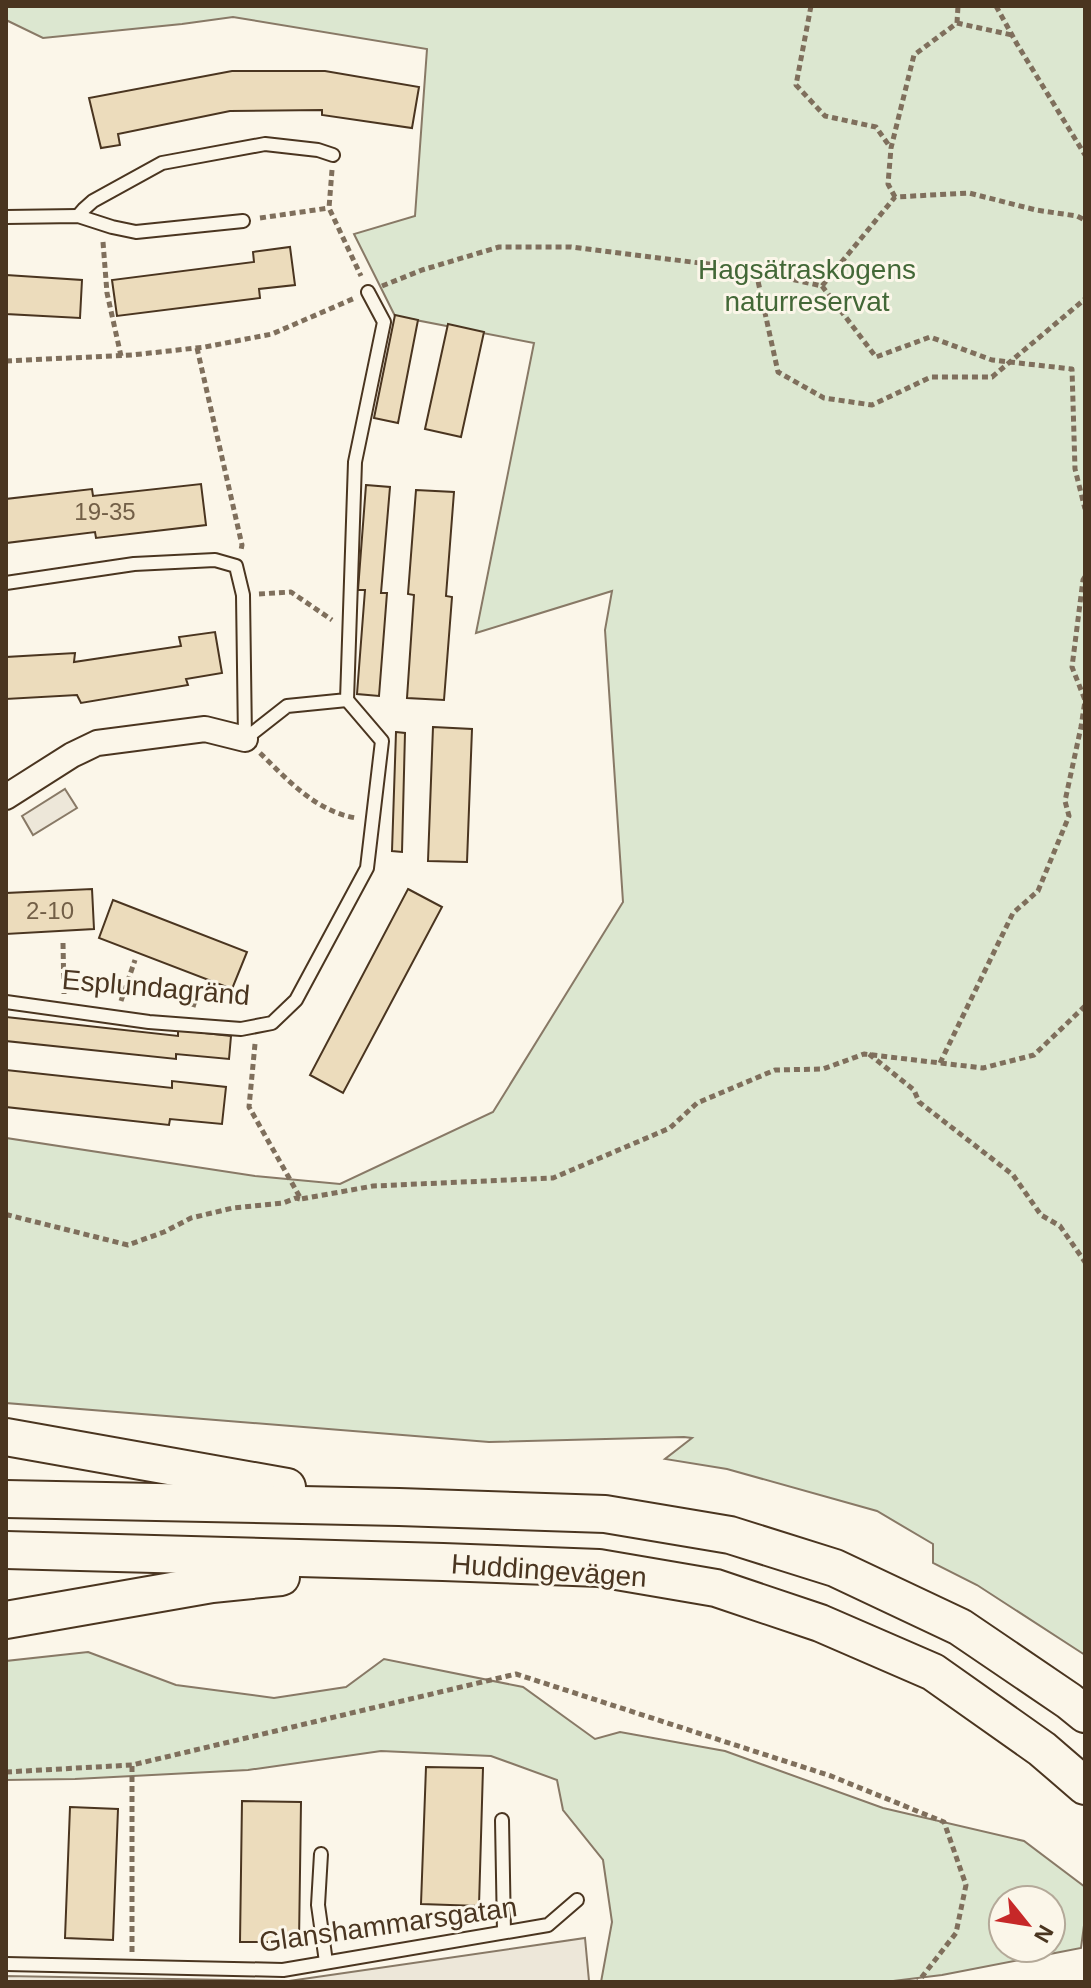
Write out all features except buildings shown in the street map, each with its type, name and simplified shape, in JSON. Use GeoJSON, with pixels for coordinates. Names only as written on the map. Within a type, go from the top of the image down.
{"type":"FeatureCollection","features":[{"type":"Feature","properties":{"kind":"main road"},"geometry":{"type":"LineString","coordinates":[[6,1437],[399,1507]]}},
{"type":"Feature","properties":{"kind":"main road","name":"Huddingevägen"},"geometry":{"type":"LineString","coordinates":[[6,1499],[605,1514],[730,1535],[835,1568],[960,1627],[1085,1714]]}},
{"type":"Feature","properties":{"kind":"main road","name":"Huddingevägen"},"geometry":{"type":"LineString","coordinates":[[6,1550],[599,1568],[716,1588],[820,1623],[933,1672],[1042,1749],[1085,1786]]}},
{"type":"Feature","properties":{"kind":"main road"},"geometry":{"type":"LineString","coordinates":[[6,1620],[212,1584],[443,1562]]}},
{"type":"Feature","properties":{"kind":"street"},"geometry":{"type":"LineString","coordinates":[[6,797],[72,755],[97,743],[205,729],[245,739]]}},
{"type":"Feature","properties":{"kind":"lane"},"geometry":{"type":"LineString","coordinates":[[85,218],[84,209],[93,201],[162,163],[265,144],[318,150],[333,155]]}},
{"type":"Feature","properties":{"kind":"lane"},"geometry":{"type":"LineString","coordinates":[[6,217],[85,218],[136,232],[243,221]]}},
{"type":"Feature","properties":{"kind":"lane"},"geometry":{"type":"LineString","coordinates":[[245,739],[287,706],[347,700],[355,462],[384,322],[368,292]]}},
{"type":"Feature","properties":{"kind":"lane"},"geometry":{"type":"LineString","coordinates":[[6,583],[134,564],[215,560],[236,566],[243,595],[245,739]]}},
{"type":"Feature","properties":{"kind":"lane","name":"Esplundagränd"},"geometry":{"type":"LineString","coordinates":[[6,1002],[149,1022],[241,1029],[272,1023],[296,1000],[367,868],[382,741],[347,700]]}},
{"type":"Feature","properties":{"kind":"lane"},"geometry":{"type":"LineString","coordinates":[[502,1820],[504,1932]]}},
{"type":"Feature","properties":{"kind":"lane"},"geometry":{"type":"LineString","coordinates":[[321,1854],[318,1905],[326,1962]]}},
{"type":"Feature","properties":{"kind":"lane","name":"Glanshammarsgatan"},"geometry":{"type":"LineString","coordinates":[[6,1964],[283,1970],[548,1925],[577,1900]]}},
{"type":"Feature","properties":{"kind":"path"},"geometry":{"type":"LineString","coordinates":[[811,6],[796,85],[825,116],[876,127],[891,148]]}},
{"type":"Feature","properties":{"kind":"path"},"geometry":{"type":"LineString","coordinates":[[957,23],[958,6]]}},
{"type":"Feature","properties":{"kind":"path"},"geometry":{"type":"LineString","coordinates":[[996,6],[1085,155]]}},
{"type":"Feature","properties":{"kind":"path"},"geometry":{"type":"LineString","coordinates":[[895,197],[888,184],[891,148],[914,55],[957,23],[1012,35]]}},
{"type":"Feature","properties":{"kind":"path"},"geometry":{"type":"LineString","coordinates":[[333,155],[329,208],[368,292]]}},
{"type":"Feature","properties":{"kind":"path"},"geometry":{"type":"LineString","coordinates":[[822,286],[895,197],[969,193],[1085,220]]}},
{"type":"Feature","properties":{"kind":"path"},"geometry":{"type":"LineString","coordinates":[[243,221],[329,208]]}},
{"type":"Feature","properties":{"kind":"path"},"geometry":{"type":"LineString","coordinates":[[85,218],[103,241],[107,293],[121,356]]}},
{"type":"Feature","properties":{"kind":"path"},"geometry":{"type":"LineString","coordinates":[[6,361],[121,356],[197,348],[272,334],[422,270],[499,247],[571,247],[756,272],[822,286],[876,357],[930,337],[992,360],[1072,369],[1075,469],[1085,509]]}},
{"type":"Feature","properties":{"kind":"path"},"geometry":{"type":"LineString","coordinates":[[756,272],[778,372],[824,398],[872,405],[931,377],[992,377],[1085,299]]}},
{"type":"Feature","properties":{"kind":"path"},"geometry":{"type":"LineString","coordinates":[[197,348],[242,545],[236,566]]}},
{"type":"Feature","properties":{"kind":"path"},"geometry":{"type":"LineString","coordinates":[[940,1063],[1013,913],[1038,891],[1069,816],[1065,801],[1085,701],[1072,667],[1085,577]]}},
{"type":"Feature","properties":{"kind":"path"},"geometry":{"type":"LineString","coordinates":[[243,595],[291,592],[349,632]]}},
{"type":"Feature","properties":{"kind":"path"},"geometry":{"type":"LineString","coordinates":[[245,739],[311,800],[342,816],[372,821]]}},
{"type":"Feature","properties":{"kind":"path"},"geometry":{"type":"LineString","coordinates":[[63,943],[64,1010]]}},
{"type":"Feature","properties":{"kind":"path"},"geometry":{"type":"LineString","coordinates":[[116,1017],[135,960]]}},
{"type":"Feature","properties":{"kind":"path"},"geometry":{"type":"LineString","coordinates":[[6,1216],[128,1245],[191,1218],[233,1208],[283,1203],[296,1198],[373,1186],[553,1178],[670,1128],[697,1103],[775,1070],[823,1069],[864,1054],[983,1068],[1034,1055],[1085,1006]]}},
{"type":"Feature","properties":{"kind":"path"},"geometry":{"type":"LineString","coordinates":[[257,1026],[249,1107],[301,1199]]}},
{"type":"Feature","properties":{"kind":"path"},"geometry":{"type":"LineString","coordinates":[[868,1054],[914,1090],[919,1102],[1013,1175],[1041,1215],[1060,1226],[1085,1262]]}},
{"type":"Feature","properties":{"kind":"path"},"geometry":{"type":"LineString","coordinates":[[6,1772],[132,1765],[516,1674],[831,1776],[944,1822],[966,1885],[956,1933],[918,1982]]}},
{"type":"Feature","properties":{"kind":"path"},"geometry":{"type":"LineString","coordinates":[[132,1765],[132,1967]]}},
{"type":"Feature","properties":{"kind":"green space","name":"Hagsätraskogens naturreservat"},"geometry":{"type":"Polygon","coordinates":[[[6,6],[1085,6],[1085,1655],[977,1585],[933,1563],[933,1544],[877,1511],[727,1469],[665,1459],[692,1438],[489,1442],[6,1403],[6,1138],[255,1176],[340,1184],[493,1112],[623,902],[605,630],[612,591],[476,633],[534,343],[395,316],[354,234],[415,216],[427,49],[233,17],[43,38],[6,20],[6,6]]]}},
{"type":"Feature","properties":{"kind":"green space"},"geometry":{"type":"Polygon","coordinates":[[[88,1652],[176,1685],[274,1698],[346,1687],[384,1659],[523,1687],[595,1739],[620,1732],[725,1751],[883,1808],[1024,1841],[1085,1887],[1081,1948],[1067,1951],[1067,1884],[987,1884],[987,1964],[999,1964],[885,1982],[601,1982],[612,1922],[603,1860],[563,1810],[557,1780],[491,1756],[381,1751],[248,1770],[6,1780],[6,1661],[88,1652]]]}},
{"type":"Feature","properties":{"kind":"shaded area"},"geometry":{"type":"Polygon","coordinates":[[[65,789],[77,808],[33,835],[22,816],[65,789]]]}},
{"type":"Feature","properties":{"kind":"shaded area"},"geometry":{"type":"Polygon","coordinates":[[[585,1938],[589,1981],[583,1982],[6,1982],[6,1976],[289,1981],[585,1938]]]}}]}
